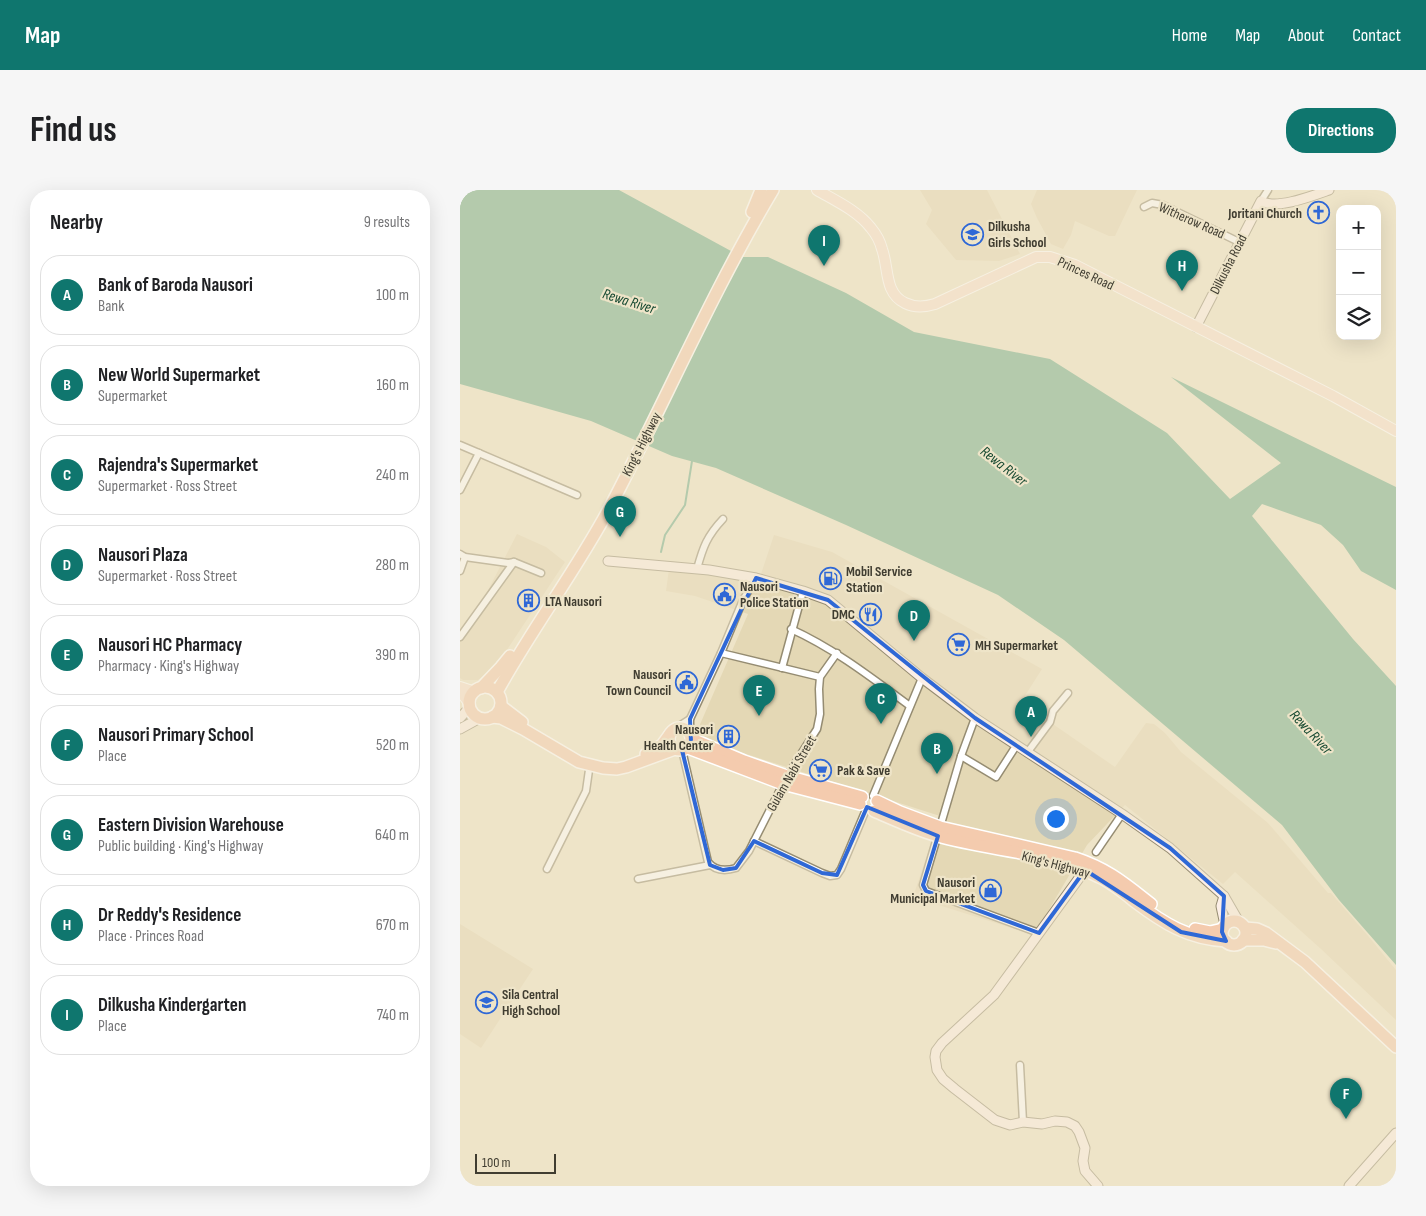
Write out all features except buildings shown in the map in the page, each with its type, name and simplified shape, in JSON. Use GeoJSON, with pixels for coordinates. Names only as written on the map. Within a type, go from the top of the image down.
{"type":"FeatureCollection","features":[{"type":"Feature","properties":{"kind":"highway","name":"King's Highway"},"geometry":{"type":"LineString","coordinates":[[496,692],[583,555],[738,246],[761,190]]}},
{"type":"Feature","properties":{"kind":"highway","name":"King's Highway"},"geometry":{"type":"LineString","coordinates":[[738,246],[773,190]]}},
{"type":"Feature","properties":{"kind":"highway","name":"King's Highway"},"geometry":{"type":"LineString","coordinates":[[478,690],[501,668],[536,620],[625,470]]}},
{"type":"Feature","properties":{"kind":"highway"},"geometry":{"type":"LineString","coordinates":[[486,718],[498,713],[501,706],[501,698],[492,688],[478,690],[471,697],[470,706],[474,714],[486,718],[502,718],[563,754],[579,762],[590,763],[615,762],[645,755],[662,745],[673,731]]}},
{"type":"Feature","properties":{"kind":"highway"},"geometry":{"type":"LineString","coordinates":[[501,706],[514,717],[568,751],[603,768],[617,769],[635,764],[685,743]]}},
{"type":"Feature","properties":{"kind":"highway","name":"King's Highway"},"geometry":{"type":"LineString","coordinates":[[673,731],[684,728],[685,743],[744,760],[785,780],[900,812],[939,832],[1085,870],[1106,880],[1181,932],[1208,940],[1226,941]]}},
{"type":"Feature","properties":{"kind":"highway"},"geometry":{"type":"LineString","coordinates":[[673,731],[669,742],[685,743]]}},
{"type":"Feature","properties":{"kind":"highway","name":"King's Highway"},"geometry":{"type":"LineString","coordinates":[[939,832],[1075,858],[1111,873],[1179,923],[1210,932],[1224,927]]}},
{"type":"Feature","properties":{"kind":"highway"},"geometry":{"type":"LineString","coordinates":[[1282,945],[1264,940],[1243,940],[1233,944],[1226,941],[1222,935],[1224,927],[1234,921],[1257,929],[1282,945],[1305,962],[1396,1047]]}},
{"type":"Feature","properties":{"kind":"highway"},"geometry":{"type":"LineString","coordinates":[[1242,925],[1246,934],[1243,940]]}},
{"type":"Feature","properties":{"kind":"main road","name":"Princes Road"},"geometry":{"type":"LineString","coordinates":[[818,190],[852,211],[871,228],[883,250],[892,293],[896,298],[910,306],[922,307],[931,305],[1029,260],[1046,257],[1060,259],[1333,396],[1396,431]]}},
{"type":"Feature","properties":{"kind":"main road"},"geometry":{"type":"LineString","coordinates":[[460,689],[478,690]]}},
{"type":"Feature","properties":{"kind":"main road"},"geometry":{"type":"LineString","coordinates":[[460,689],[470,706]]}},
{"type":"Feature","properties":{"kind":"street"},"geometry":{"type":"LineString","coordinates":[[1268,190],[1261,201],[1271,204],[1285,203],[1328,190]]}},
{"type":"Feature","properties":{"kind":"street","name":"Dilkusha Road"},"geometry":{"type":"LineString","coordinates":[[1196,327],[1261,201]]}},
{"type":"Feature","properties":{"kind":"street","name":"Witherow Road"},"geometry":{"type":"LineString","coordinates":[[1144,207],[1152,204],[1163,205],[1239,242]]}},
{"type":"Feature","properties":{"kind":"street"},"geometry":{"type":"LineString","coordinates":[[460,445],[577,495]]}},
{"type":"Feature","properties":{"kind":"street"},"geometry":{"type":"LineString","coordinates":[[460,490],[479,453]]}},
{"type":"Feature","properties":{"kind":"street"},"geometry":{"type":"LineString","coordinates":[[698,569],[702,548],[708,537],[723,519]]}},
{"type":"Feature","properties":{"kind":"street"},"geometry":{"type":"LineString","coordinates":[[460,571],[463,556],[508,563],[514,562],[541,573]]}},
{"type":"Feature","properties":{"kind":"street"},"geometry":{"type":"LineString","coordinates":[[608,561],[698,569],[756,578],[803,590],[828,600],[922,678],[975,718],[1122,814],[1170,848],[1224,896],[1242,925]]}},
{"type":"Feature","properties":{"kind":"street"},"geometry":{"type":"LineString","coordinates":[[460,637],[514,562]]}},
{"type":"Feature","properties":{"kind":"street"},"geometry":{"type":"LineString","coordinates":[[638,880],[710,865],[685,743],[690,719],[743,600],[756,578]]}},
{"type":"Feature","properties":{"kind":"street"},"geometry":{"type":"LineString","coordinates":[[782,668],[803,590]]}},
{"type":"Feature","properties":{"kind":"street"},"geometry":{"type":"LineString","coordinates":[[791,629],[816,640],[837,653],[910,706]]}},
{"type":"Feature","properties":{"kind":"street"},"geometry":{"type":"LineString","coordinates":[[721,653],[820,677],[837,653]]}},
{"type":"Feature","properties":{"kind":"street","name":"Gulam Nabi Street"},"geometry":{"type":"LineString","coordinates":[[710,865],[730,870],[742,863],[785,780],[817,729],[820,714],[820,677]]}},
{"type":"Feature","properties":{"kind":"street"},"geometry":{"type":"LineString","coordinates":[[754,841],[822,873],[830,876],[837,875],[841,870],[922,678]]}},
{"type":"Feature","properties":{"kind":"street"},"geometry":{"type":"LineString","coordinates":[[1027,753],[1050,722],[1053,711],[1068,693]]}},
{"type":"Feature","properties":{"kind":"street"},"geometry":{"type":"LineString","coordinates":[[460,718],[470,706]]}},
{"type":"Feature","properties":{"kind":"street"},"geometry":{"type":"LineString","coordinates":[[460,728],[486,718]]}},
{"type":"Feature","properties":{"kind":"street"},"geometry":{"type":"LineString","coordinates":[[975,718],[961,756],[923,885],[926,891],[1039,933]]}},
{"type":"Feature","properties":{"kind":"street"},"geometry":{"type":"LineString","coordinates":[[673,731],[690,719]]}},
{"type":"Feature","properties":{"kind":"street"},"geometry":{"type":"LineString","coordinates":[[961,756],[996,776],[1016,746]]}},
{"type":"Feature","properties":{"kind":"street"},"geometry":{"type":"LineString","coordinates":[[547,869],[586,792],[590,763]]}},
{"type":"Feature","properties":{"kind":"street"},"geometry":{"type":"LineString","coordinates":[[1096,852],[1122,814]]}},
{"type":"Feature","properties":{"kind":"street"},"geometry":{"type":"LineString","coordinates":[[1085,870],[994,994],[949,1035],[936,1051],[935,1057],[937,1070],[943,1079],[994,1120],[1010,1125],[1023,1122],[1042,1124],[1055,1121],[1067,1122],[1074,1126],[1080,1132],[1085,1148],[1083,1161],[1085,1171],[1098,1186]]}},
{"type":"Feature","properties":{"kind":"street"},"geometry":{"type":"LineString","coordinates":[[1224,896],[1221,906],[1224,927]]}},
{"type":"Feature","properties":{"kind":"street"},"geometry":{"type":"LineString","coordinates":[[1020,1065],[1023,1122]]}},
{"type":"Feature","properties":{"kind":"street"},"geometry":{"type":"LineString","coordinates":[[1349,1186],[1396,1133]]}},
{"type":"Feature","properties":{"kind":"highlighted area"},"geometry":{"type":"Polygon","coordinates":[[[756,578],[828,600],[975,718],[1170,848],[1224,896],[1222,932],[1226,941],[1181,932],[1085,870],[1039,933],[926,891],[923,885],[938,836],[867,807],[837,875],[822,873],[754,841],[736,868],[723,870],[710,865],[682,750],[691,742],[690,719],[756,578]]]}},
{"type":"Feature","properties":{"kind":"shaded area","name":"Dilkusha Girls School"},"geometry":{"type":"Polygon","coordinates":[[[920,190],[987,190],[1020,254],[999,261],[956,260],[926,224],[932,210],[920,190]]]}},
{"type":"Feature","properties":{"kind":"shaded area"},"geometry":{"type":"Polygon","coordinates":[[[1037,190],[1137,190],[1115,236],[1109,236],[1075,221],[1071,235],[1063,249],[1051,244],[1037,218],[1031,204],[1037,190]]]}},
{"type":"Feature","properties":{"kind":"shaded area"},"geometry":{"type":"Polygon","coordinates":[[[517,534],[546,547],[565,562],[497,665],[478,680],[463,680],[460,678],[460,635],[483,600],[517,534]]]}},
{"type":"Feature","properties":{"kind":"shaded area"},"geometry":{"type":"Polygon","coordinates":[[[774,535],[832,552],[1042,669],[1021,702],[1115,767],[1146,723],[1154,724],[1165,733],[1181,752],[1268,823],[1328,893],[1331,893],[1396,970],[1396,1020],[1321,949],[1235,872],[1223,884],[1125,805],[1087,845],[1034,935],[913,897],[940,816],[702,740],[698,729],[748,614],[695,596],[666,591],[669,569],[701,571],[758,583],[774,535]]]}},
{"type":"Feature","properties":{"kind":"shaded area","name":"Sila Central High School"},"geometry":{"type":"Polygon","coordinates":[[[460,924],[533,969],[481,1048],[460,1034],[460,924]]]}},
{"type":"Feature","properties":{"kind":"water","name":"Rewa River"},"geometry":{"type":"Polygon","coordinates":[[[460,190],[619,190],[742,257],[768,257],[846,293],[914,332],[1050,359],[1167,433],[1230,499],[1281,463],[1171,377],[1396,487],[1396,590],[1361,571],[1343,545],[1321,525],[1262,504],[1252,516],[1353,639],[1396,686],[1396,965],[1339,900],[1282,825],[1064,640],[998,595],[716,468],[672,456],[591,421],[460,384],[460,190]]]}},
{"type":"Feature","properties":{"kind":"waterway"},"geometry":{"type":"LineString","coordinates":[[661,552],[665,535],[685,505],[692,461]]}},
{"type":"Feature","properties":{"kind":"place","name":"Joritani Church"},"geometry":{"type":"Point","coordinates":[1318,213]}},
{"type":"Feature","properties":{"kind":"place","name":"Dilkusha Girls School"},"geometry":{"type":"Point","coordinates":[972,234]}},
{"type":"Feature","properties":{"kind":"place","name":"Dilkusha Kindergarten"},"geometry":{"type":"Point","coordinates":[824,266]}},
{"type":"Feature","properties":{"kind":"place","name":"Dr Reddy's Residence"},"geometry":{"type":"Point","coordinates":[1182,291]}},
{"type":"Feature","properties":{"kind":"place","name":"Eastern Division Warehouse"},"geometry":{"type":"Point","coordinates":[620,537]}},
{"type":"Feature","properties":{"kind":"place","name":"Mobil Service Station"},"geometry":{"type":"Point","coordinates":[830,579]}},
{"type":"Feature","properties":{"kind":"place","name":"Nausori Police Station"},"geometry":{"type":"Point","coordinates":[724,594]}},
{"type":"Feature","properties":{"kind":"place","name":"LTA Nausori"},"geometry":{"type":"Point","coordinates":[529,601]}},
{"type":"Feature","properties":{"kind":"place","name":"DMC"},"geometry":{"type":"Point","coordinates":[871,614]}},
{"type":"Feature","properties":{"kind":"place","name":"Nausori Plaza"},"geometry":{"type":"Point","coordinates":[914,641]}},
{"type":"Feature","properties":{"kind":"place","name":"MH Supermarket"},"geometry":{"type":"Point","coordinates":[959,645]}},
{"type":"Feature","properties":{"kind":"place","name":"Nausori Town Council"},"geometry":{"type":"Point","coordinates":[687,682]}},
{"type":"Feature","properties":{"kind":"place","name":"Nausori HC Pharmacy"},"geometry":{"type":"Point","coordinates":[759,716]}},
{"type":"Feature","properties":{"kind":"place","name":"Rajendra's Supermarket"},"geometry":{"type":"Point","coordinates":[881,724]}},
{"type":"Feature","properties":{"kind":"place","name":"Nausori Health Center"},"geometry":{"type":"Point","coordinates":[729,737]}},
{"type":"Feature","properties":{"kind":"place","name":"Bank of Baroda Nausori"},"geometry":{"type":"Point","coordinates":[1031,737]}},
{"type":"Feature","properties":{"kind":"place","name":"Pak & Save"},"geometry":{"type":"Point","coordinates":[821,770]}},
{"type":"Feature","properties":{"kind":"place","name":"New World Supermarket"},"geometry":{"type":"Point","coordinates":[937,774]}},
{"type":"Feature","properties":{"kind":"place","name":"Nausori Municipal Market"},"geometry":{"type":"Point","coordinates":[991,890]}},
{"type":"Feature","properties":{"kind":"place","name":"Sila Central High School"},"geometry":{"type":"Point","coordinates":[486,1002]}},
{"type":"Feature","properties":{"kind":"place","name":"Nausori Primary School"},"geometry":{"type":"Point","coordinates":[1346,1119]}}]}
